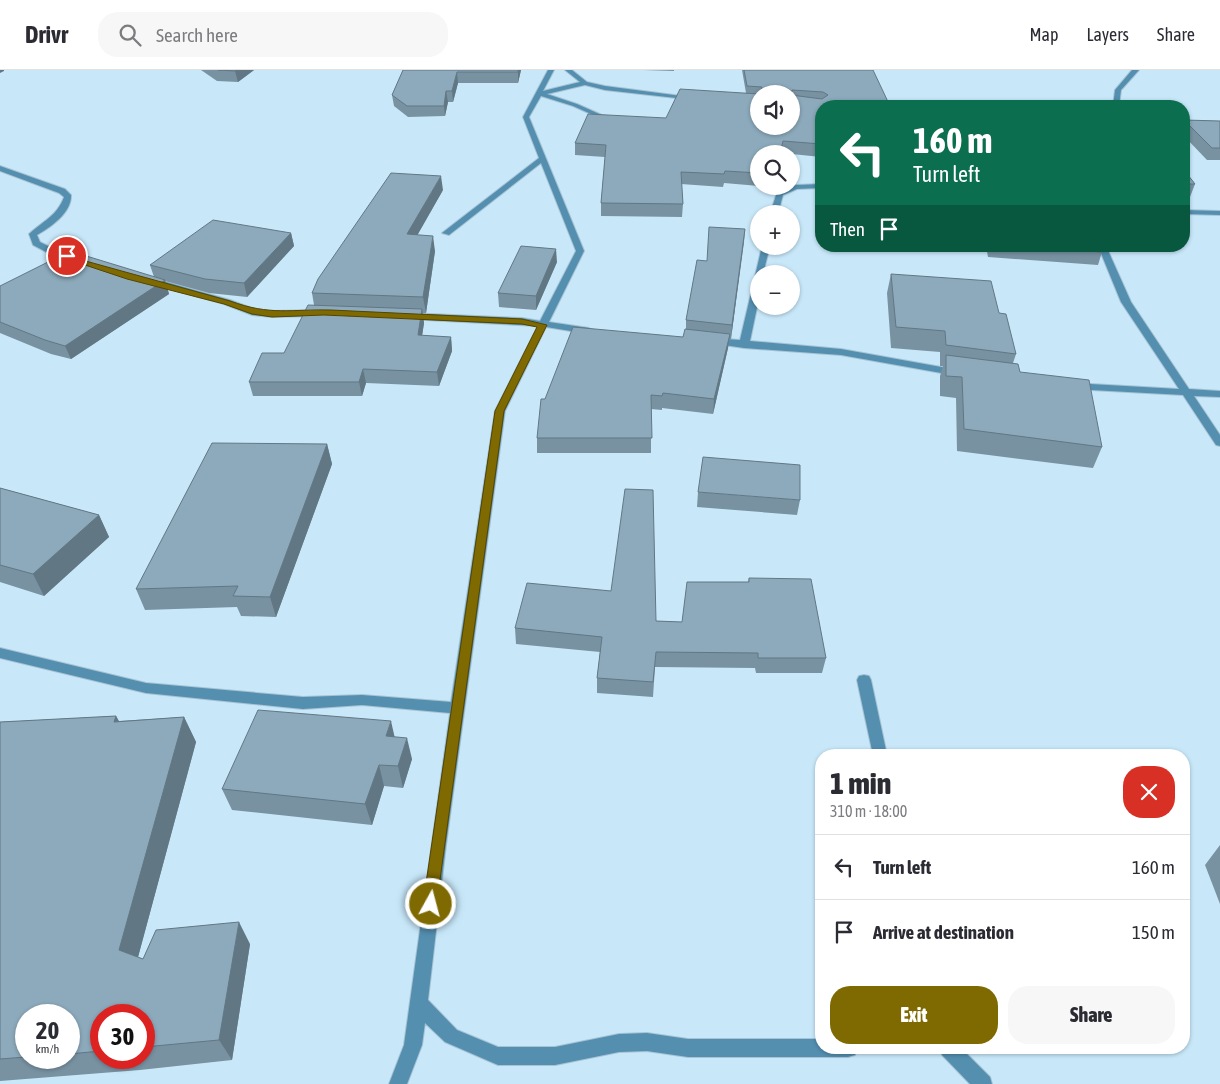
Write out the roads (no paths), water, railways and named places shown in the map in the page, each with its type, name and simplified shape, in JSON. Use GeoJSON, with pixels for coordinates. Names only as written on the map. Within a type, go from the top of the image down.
{"type":"FeatureCollection","features":[{"type":"Feature","properties":{"kind":"street"},"geometry":{"type":"LineString","coordinates":[[398,1084],[413,1045],[500,411],[580,251],[526,117],[551,70]]}},
{"type":"Feature","properties":{"kind":"street"},"geometry":{"type":"LineString","coordinates":[[568,70],[584,83],[605,88],[704,98]]}},
{"type":"Feature","properties":{"kind":"street"},"geometry":{"type":"LineString","coordinates":[[1116,100],[1116,95],[1121,85],[1136,70]]}},
{"type":"Feature","properties":{"kind":"street"},"geometry":{"type":"LineString","coordinates":[[539,94],[584,83]]}},
{"type":"Feature","properties":{"kind":"street"},"geometry":{"type":"LineString","coordinates":[[539,94],[575,105],[612,122]]}},
{"type":"Feature","properties":{"kind":"street"},"geometry":{"type":"LineString","coordinates":[[446,233],[544,158]]}},
{"type":"Feature","properties":{"kind":"street"},"geometry":{"type":"LineString","coordinates":[[0,168],[62,192],[68,197],[61,213],[51,224],[33,234],[36,243],[51,251],[91,263]]}},
{"type":"Feature","properties":{"kind":"street"},"geometry":{"type":"LineString","coordinates":[[777,205],[780,194],[796,187],[815,186]]}},
{"type":"Feature","properties":{"kind":"street"},"geometry":{"type":"LineString","coordinates":[[1190,212],[1220,213]]}},
{"type":"Feature","properties":{"kind":"street"},"geometry":{"type":"LineString","coordinates":[[1105,252],[1126,302],[1220,443]]}},
{"type":"Feature","properties":{"kind":"street"},"geometry":{"type":"LineString","coordinates":[[138,278],[227,302],[252,312],[272,314],[334,313]]}},
{"type":"Feature","properties":{"kind":"street"},"geometry":{"type":"LineString","coordinates":[[744,345],[750,315]]}},
{"type":"Feature","properties":{"kind":"street"},"geometry":{"type":"LineString","coordinates":[[400,316],[522,321],[599,332]]}},
{"type":"Feature","properties":{"kind":"street"},"geometry":{"type":"LineString","coordinates":[[705,340],[744,345],[842,352],[971,375]]}},
{"type":"Feature","properties":{"kind":"street"},"geometry":{"type":"LineString","coordinates":[[1060,385],[1220,394]]}},
{"type":"Feature","properties":{"kind":"street"},"geometry":{"type":"LineString","coordinates":[[0,653],[146,688],[303,702],[362,700],[458,708]]}},
{"type":"Feature","properties":{"kind":"street"},"geometry":{"type":"LineString","coordinates":[[864,680],[879,749]]}},
{"type":"Feature","properties":{"kind":"street"},"geometry":{"type":"LineString","coordinates":[[418,1003],[450,1036],[498,1056],[555,1056],[619,1042],[648,1042],[688,1048],[815,1048]]}},
{"type":"Feature","properties":{"kind":"street"},"geometry":{"type":"LineString","coordinates":[[955,1054],[983,1084]]}}]}
